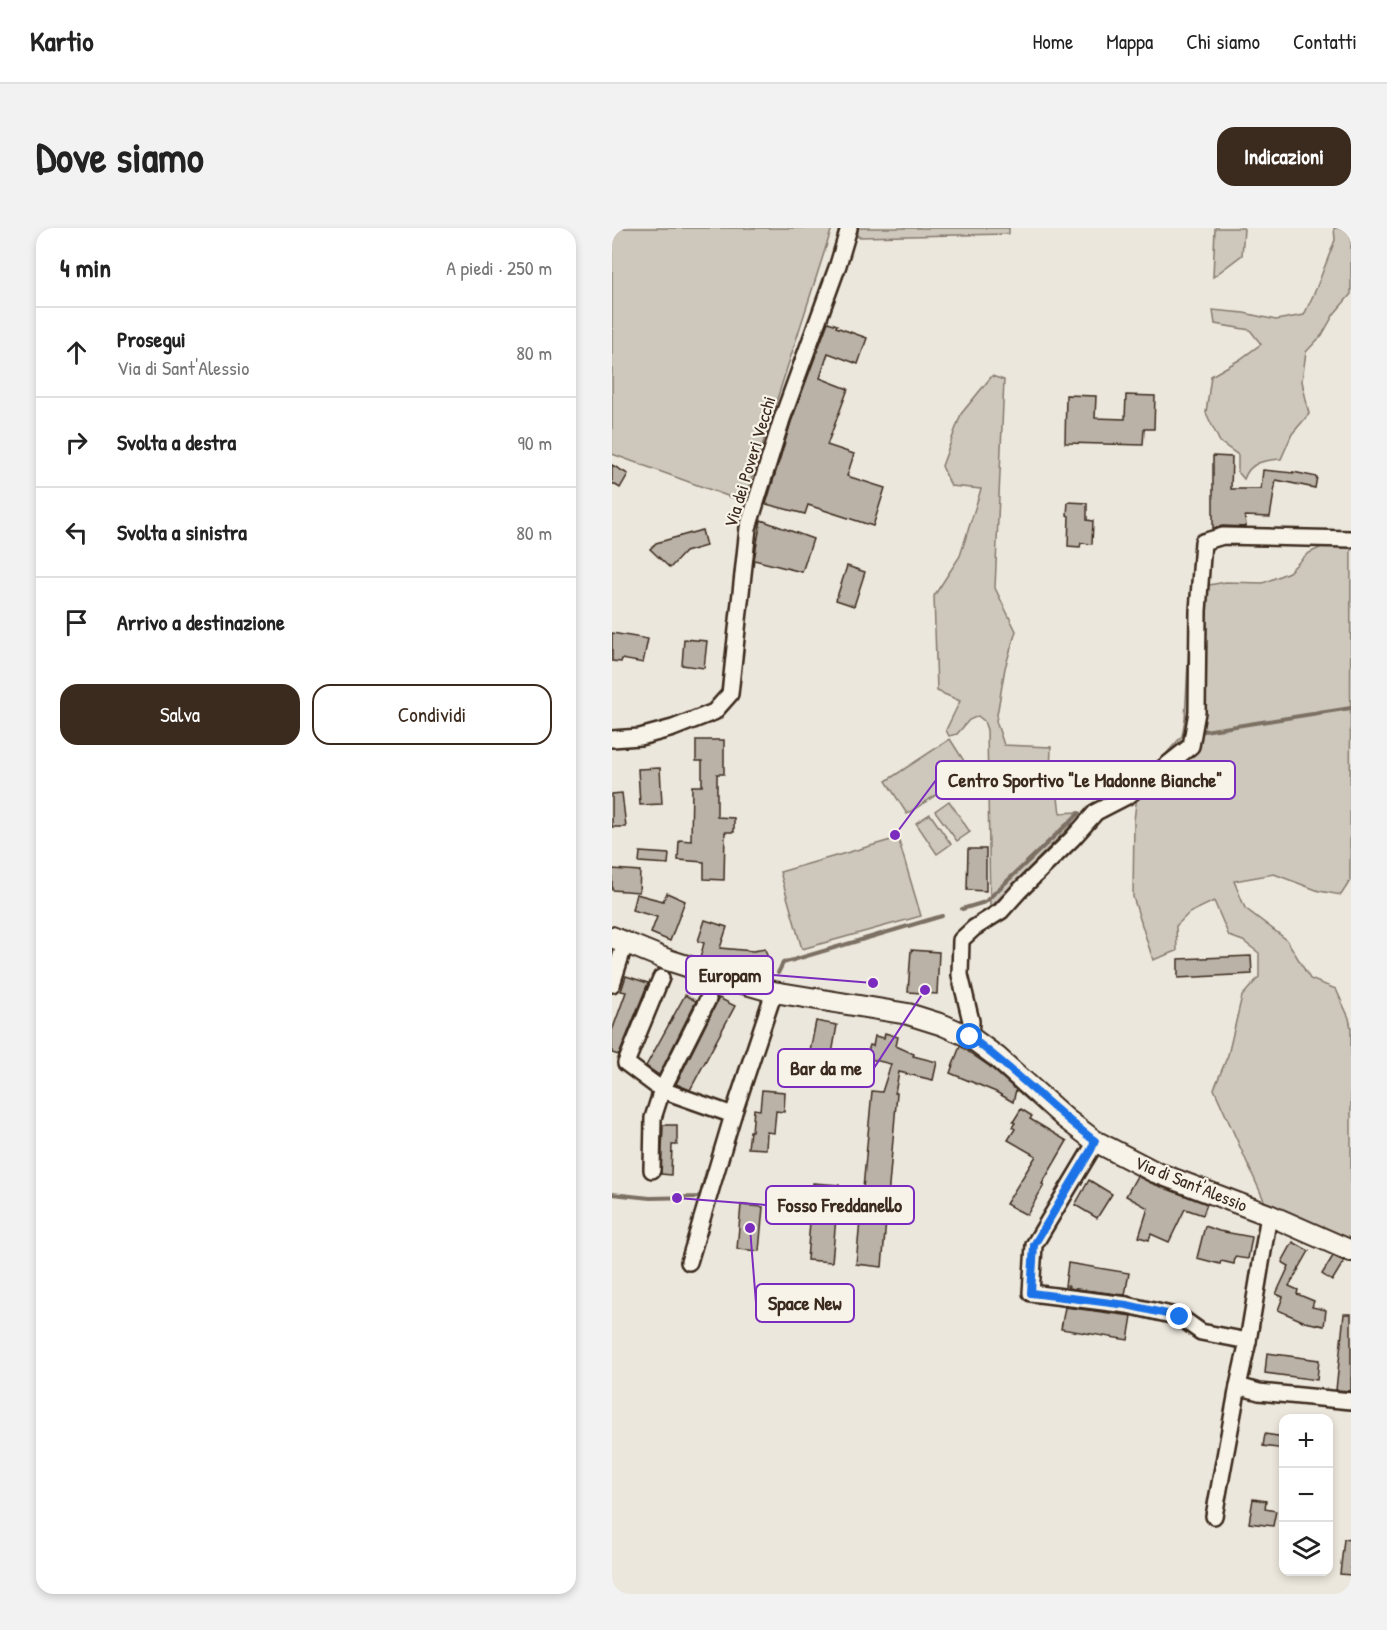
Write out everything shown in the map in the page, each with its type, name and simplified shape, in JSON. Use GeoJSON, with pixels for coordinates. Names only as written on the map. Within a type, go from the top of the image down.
{"type":"FeatureCollection","features":[{"type":"Feature","properties":{"kind":"street","name":"Via dei Poveri Vecchi"},"geometry":{"type":"LineString","coordinates":[[612,740],[640,737],[714,712],[730,694],[748,528],[782,419],[838,265],[849,228]]}},
{"type":"Feature","properties":{"kind":"street"},"geometry":{"type":"LineString","coordinates":[[970,1037],[971,1021],[960,975],[961,940],[974,928],[1001,911],[1096,812],[1129,795],[1191,746],[1197,712],[1198,611],[1203,542],[1223,536],[1351,538]]}},
{"type":"Feature","properties":{"kind":"street"},"geometry":{"type":"LineString","coordinates":[[612,984],[618,940]]}},
{"type":"Feature","properties":{"kind":"street","name":"Via di Sant'Alessio"},"geometry":{"type":"LineString","coordinates":[[618,940],[718,976],[774,992],[908,1014],[943,1025],[970,1037],[997,1057],[1066,1119],[1095,1141],[1155,1172],[1269,1215],[1351,1251]]}},
{"type":"Feature","properties":{"kind":"street"},"geometry":{"type":"LineString","coordinates":[[661,978],[626,1063],[662,1090],[733,1115]]}},
{"type":"Feature","properties":{"kind":"street"},"geometry":{"type":"LineString","coordinates":[[689,1262],[733,1115],[774,992]]}},
{"type":"Feature","properties":{"kind":"street"},"geometry":{"type":"LineString","coordinates":[[652,1170],[653,1118],[662,1090],[708,999]]}},
{"type":"Feature","properties":{"kind":"street"},"geometry":{"type":"LineString","coordinates":[[1095,1141],[1034,1245],[1031,1293],[1127,1305],[1180,1317],[1201,1332],[1248,1341]]}},
{"type":"Feature","properties":{"kind":"street"},"geometry":{"type":"LineString","coordinates":[[1214,1516],[1248,1341],[1269,1215]]}},
{"type":"Feature","properties":{"kind":"street"},"geometry":{"type":"LineString","coordinates":[[1238,1386],[1259,1392],[1351,1401]]}},
{"type":"Feature","properties":{"kind":"shaded area"},"geometry":{"type":"Polygon","coordinates":[[[612,228],[832,228],[744,502],[612,454],[612,228]]]}},
{"type":"Feature","properties":{"kind":"shaded area"},"geometry":{"type":"Polygon","coordinates":[[[858,228],[1009,228],[1009,234],[858,237],[858,228]]]}},
{"type":"Feature","properties":{"kind":"shaded area"},"geometry":{"type":"Polygon","coordinates":[[[1215,228],[1244,229],[1242,255],[1213,277],[1215,228]]]}},
{"type":"Feature","properties":{"kind":"shaded area"},"geometry":{"type":"Polygon","coordinates":[[[1334,228],[1351,228],[1351,294],[1334,314],[1322,335],[1306,352],[1302,381],[1309,414],[1292,434],[1281,459],[1254,465],[1244,479],[1238,472],[1238,455],[1220,442],[1206,413],[1211,376],[1261,344],[1250,330],[1215,324],[1213,310],[1244,313],[1276,320],[1304,315],[1335,240],[1334,228]]]}},
{"type":"Feature","properties":{"kind":"shaded area"},"geometry":{"type":"Polygon","coordinates":[[[992,376],[1004,380],[995,588],[1016,631],[1005,668],[996,721],[1004,745],[1051,747],[1050,774],[1082,776],[1073,789],[1058,798],[1060,813],[1078,812],[1069,827],[990,908],[987,730],[984,721],[978,716],[969,720],[957,734],[949,736],[946,730],[960,701],[937,691],[934,596],[960,556],[981,489],[951,486],[942,466],[961,414],[992,376]]]}},
{"type":"Feature","properties":{"kind":"shaded area"},"geometry":{"type":"Polygon","coordinates":[[[1326,531],[1351,531],[1350,881],[1341,895],[1319,891],[1274,874],[1234,881],[1245,908],[1287,940],[1310,979],[1336,989],[1349,1018],[1351,1028],[1351,1241],[1309,1221],[1267,1207],[1214,1089],[1228,1055],[1242,996],[1259,977],[1259,953],[1243,941],[1229,936],[1214,901],[1189,913],[1176,926],[1177,951],[1153,960],[1133,897],[1134,821],[1139,777],[1165,755],[1182,736],[1185,719],[1192,588],[1226,582],[1263,583],[1289,572],[1307,554],[1326,545],[1326,531]]]}},
{"type":"Feature","properties":{"kind":"shaded area"},"geometry":{"type":"Polygon","coordinates":[[[950,739],[971,772],[907,814],[886,781],[950,739]]]}},
{"type":"Feature","properties":{"kind":"shaded area"},"geometry":{"type":"Polygon","coordinates":[[[949,801],[970,832],[957,841],[935,811],[949,801]]]}},
{"type":"Feature","properties":{"kind":"shaded area"},"geometry":{"type":"Polygon","coordinates":[[[930,814],[951,844],[937,854],[916,823],[930,814]]]}},
{"type":"Feature","properties":{"kind":"shaded area"},"geometry":{"type":"Polygon","coordinates":[[[898,838],[921,916],[802,949],[780,872],[898,838]]]}},
{"type":"Feature","properties":{"kind":"building"},"geometry":{"type":"Polygon","coordinates":[[[828,322],[867,338],[858,364],[828,353],[820,378],[848,389],[827,445],[854,454],[847,476],[885,488],[873,526],[808,505],[805,514],[766,504],[791,422],[828,322]]]}},
{"type":"Feature","properties":{"kind":"building"},"geometry":{"type":"Polygon","coordinates":[[[1066,395],[1096,396],[1095,418],[1125,419],[1126,395],[1155,396],[1154,429],[1144,429],[1143,445],[1065,443],[1066,395]]]}},
{"type":"Feature","properties":{"kind":"building"},"geometry":{"type":"Polygon","coordinates":[[[1213,456],[1232,457],[1231,489],[1261,489],[1263,470],[1293,472],[1317,477],[1315,488],[1276,480],[1270,517],[1245,516],[1246,527],[1213,528],[1213,456]]]}},
{"type":"Feature","properties":{"kind":"building"},"geometry":{"type":"Polygon","coordinates":[[[612,465],[628,474],[620,488],[612,483],[612,465]]]}},
{"type":"Feature","properties":{"kind":"building"},"geometry":{"type":"Polygon","coordinates":[[[1068,502],[1087,503],[1087,520],[1093,521],[1092,544],[1081,543],[1080,547],[1068,546],[1068,502]]]}},
{"type":"Feature","properties":{"kind":"building"},"geometry":{"type":"Polygon","coordinates":[[[761,520],[813,539],[802,572],[754,560],[761,520]]]}},
{"type":"Feature","properties":{"kind":"building"},"geometry":{"type":"Polygon","coordinates":[[[702,530],[706,546],[685,552],[670,568],[650,549],[656,543],[702,530]]]}},
{"type":"Feature","properties":{"kind":"building"},"geometry":{"type":"Polygon","coordinates":[[[847,566],[865,572],[854,606],[836,600],[847,566]]]}},
{"type":"Feature","properties":{"kind":"building"},"geometry":{"type":"Polygon","coordinates":[[[612,633],[648,639],[643,663],[622,659],[621,662],[612,661],[612,633]]]}},
{"type":"Feature","properties":{"kind":"building"},"geometry":{"type":"Polygon","coordinates":[[[684,639],[707,641],[704,668],[682,665],[684,639]]]}},
{"type":"Feature","properties":{"kind":"building"},"geometry":{"type":"Polygon","coordinates":[[[696,740],[724,740],[724,774],[717,774],[717,817],[734,818],[734,832],[725,832],[724,880],[704,879],[704,862],[678,860],[679,840],[691,841],[692,786],[702,786],[702,761],[696,761],[696,740]]]}},
{"type":"Feature","properties":{"kind":"building"},"geometry":{"type":"Polygon","coordinates":[[[660,768],[662,804],[640,805],[638,769],[660,768]]]}},
{"type":"Feature","properties":{"kind":"building"},"geometry":{"type":"Polygon","coordinates":[[[622,793],[626,827],[612,827],[612,794],[622,793]]]}},
{"type":"Feature","properties":{"kind":"building"},"geometry":{"type":"Polygon","coordinates":[[[968,849],[986,849],[986,891],[967,890],[968,849]]]}},
{"type":"Feature","properties":{"kind":"building"},"geometry":{"type":"Polygon","coordinates":[[[640,852],[669,854],[668,864],[639,862],[640,852]]]}},
{"type":"Feature","properties":{"kind":"building"},"geometry":{"type":"Polygon","coordinates":[[[612,869],[640,871],[639,892],[612,890],[612,869]]]}},
{"type":"Feature","properties":{"kind":"building"},"geometry":{"type":"Polygon","coordinates":[[[667,893],[685,901],[670,941],[651,933],[657,917],[632,910],[636,894],[663,901],[667,893]]]}},
{"type":"Feature","properties":{"kind":"building"},"geometry":{"type":"Polygon","coordinates":[[[705,920],[727,927],[720,948],[753,951],[765,949],[771,968],[747,972],[700,958],[704,943],[698,941],[705,920]]]}},
{"type":"Feature","properties":{"kind":"building"},"geometry":{"type":"Polygon","coordinates":[[[911,950],[939,952],[937,994],[908,992],[911,950]]]}},
{"type":"Feature","properties":{"kind":"building"},"geometry":{"type":"Polygon","coordinates":[[[1251,956],[1252,974],[1178,978],[1178,959],[1251,956]]]}},
{"type":"Feature","properties":{"kind":"building"},"geometry":{"type":"Polygon","coordinates":[[[626,976],[648,983],[619,1055],[612,1053],[612,1031],[626,992],[621,991],[626,976]]]}},
{"type":"Feature","properties":{"kind":"building"},"geometry":{"type":"Polygon","coordinates":[[[685,995],[696,1001],[659,1075],[646,1066],[685,995]]]}},
{"type":"Feature","properties":{"kind":"building"},"geometry":{"type":"Polygon","coordinates":[[[719,998],[735,1006],[690,1090],[676,1084],[719,998]]]}},
{"type":"Feature","properties":{"kind":"building"},"geometry":{"type":"Polygon","coordinates":[[[816,1021],[837,1025],[831,1060],[809,1056],[816,1021]]]}},
{"type":"Feature","properties":{"kind":"building"},"geometry":{"type":"Polygon","coordinates":[[[885,1033],[898,1037],[896,1046],[914,1054],[913,1056],[937,1062],[933,1080],[899,1072],[895,1093],[897,1093],[882,1267],[856,1264],[872,1091],[882,1092],[891,1064],[866,1058],[870,1045],[873,1046],[875,1036],[884,1038],[885,1033]]]}},
{"type":"Feature","properties":{"kind":"building"},"geometry":{"type":"Polygon","coordinates":[[[960,1046],[989,1066],[1016,1090],[1013,1102],[996,1092],[950,1073],[960,1046]]]}},
{"type":"Feature","properties":{"kind":"building"},"geometry":{"type":"Polygon","coordinates":[[[762,1090],[785,1092],[784,1112],[776,1111],[774,1133],[767,1132],[766,1149],[748,1148],[754,1109],[760,1110],[762,1090]]]}},
{"type":"Feature","properties":{"kind":"building"},"geometry":{"type":"Polygon","coordinates":[[[1021,1109],[1032,1116],[1030,1119],[1067,1141],[1027,1215],[1006,1204],[1036,1156],[1008,1140],[1015,1129],[1012,1127],[1015,1123],[1013,1122],[1021,1109]]]}},
{"type":"Feature","properties":{"kind":"building"},"geometry":{"type":"Polygon","coordinates":[[[663,1125],[677,1125],[677,1145],[672,1145],[671,1175],[661,1174],[663,1125]]]}},
{"type":"Feature","properties":{"kind":"building"},"geometry":{"type":"Polygon","coordinates":[[[1137,1176],[1207,1204],[1203,1215],[1185,1209],[1169,1242],[1151,1234],[1149,1240],[1139,1237],[1148,1208],[1126,1196],[1137,1176]]]}},
{"type":"Feature","properties":{"kind":"building"},"geometry":{"type":"Polygon","coordinates":[[[1089,1180],[1112,1194],[1097,1218],[1075,1205],[1089,1180]]]}},
{"type":"Feature","properties":{"kind":"building"},"geometry":{"type":"Polygon","coordinates":[[[813,1183],[839,1185],[832,1262],[807,1260],[813,1183]]]}},
{"type":"Feature","properties":{"kind":"building"},"geometry":{"type":"Polygon","coordinates":[[[741,1205],[763,1207],[759,1251],[737,1249],[741,1205]]]}},
{"type":"Feature","properties":{"kind":"building"},"geometry":{"type":"Polygon","coordinates":[[[1205,1226],[1252,1237],[1248,1259],[1235,1257],[1234,1264],[1221,1261],[1220,1264],[1197,1258],[1205,1226]]]}},
{"type":"Feature","properties":{"kind":"building"},"geometry":{"type":"Polygon","coordinates":[[[1293,1242],[1309,1251],[1289,1286],[1298,1290],[1297,1294],[1314,1301],[1312,1307],[1326,1310],[1324,1326],[1305,1322],[1278,1310],[1283,1297],[1276,1294],[1289,1266],[1282,1262],[1293,1242]]]}},
{"type":"Feature","properties":{"kind":"building"},"geometry":{"type":"Polygon","coordinates":[[[1333,1256],[1344,1261],[1332,1281],[1322,1274],[1333,1256]]]}},
{"type":"Feature","properties":{"kind":"building"},"geometry":{"type":"Polygon","coordinates":[[[1068,1263],[1129,1273],[1125,1295],[1068,1288],[1069,1286],[1065,1286],[1068,1263]]]}},
{"type":"Feature","properties":{"kind":"building"},"geometry":{"type":"Polygon","coordinates":[[[1065,1307],[1132,1316],[1128,1340],[1061,1329],[1065,1307]]]}},
{"type":"Feature","properties":{"kind":"building"},"geometry":{"type":"Polygon","coordinates":[[[1344,1314],[1351,1314],[1351,1391],[1336,1390],[1344,1314]]]}},
{"type":"Feature","properties":{"kind":"building"},"geometry":{"type":"Polygon","coordinates":[[[1267,1353],[1319,1360],[1317,1380],[1265,1373],[1267,1353]]]}},
{"type":"Feature","properties":{"kind":"building"},"geometry":{"type":"Polygon","coordinates":[[[1265,1434],[1279,1436],[1279,1448],[1263,1446],[1265,1434]]]}},
{"type":"Feature","properties":{"kind":"building"},"geometry":{"type":"Polygon","coordinates":[[[1253,1499],[1266,1501],[1265,1509],[1276,1511],[1273,1526],[1249,1523],[1253,1499]]]}},
{"type":"Feature","properties":{"kind":"building"},"geometry":{"type":"Polygon","coordinates":[[[1344,1539],[1351,1540],[1351,1575],[1340,1574],[1344,1539]]]}},
{"type":"Feature","properties":{"kind":"waterway"},"geometry":{"type":"LineString","coordinates":[[1198,732],[1351,708]]}},
{"type":"Feature","properties":{"kind":"waterway"},"geometry":{"type":"LineString","coordinates":[[1101,800],[1146,771],[1187,737]]}},
{"type":"Feature","properties":{"kind":"waterway"},"geometry":{"type":"LineString","coordinates":[[962,909],[985,902],[1079,813]]}},
{"type":"Feature","properties":{"kind":"waterway"},"geometry":{"type":"LineString","coordinates":[[778,973],[783,963],[942,916]]}},
{"type":"Feature","properties":{"kind":"waterway"},"geometry":{"type":"LineString","coordinates":[[612,1194],[650,1198],[698,1197],[701,1194],[707,1171]]}},
{"type":"Feature","properties":{"kind":"place","name":"Centro Sportivo \"Le Madonne Bianche\""},"geometry":{"type":"Point","coordinates":[895,835]}},
{"type":"Feature","properties":{"kind":"place","name":"Europam"},"geometry":{"type":"Point","coordinates":[873,983]}},
{"type":"Feature","properties":{"kind":"place","name":"Bar da me"},"geometry":{"type":"Point","coordinates":[925,990]}},
{"type":"Feature","properties":{"kind":"place","name":"Fosso Freddanello"},"geometry":{"type":"Point","coordinates":[677,1198]}},
{"type":"Feature","properties":{"kind":"place","name":"Space New"},"geometry":{"type":"Point","coordinates":[750,1228]}},
{"type":"Feature","properties":{"kind":"route"},"geometry":{"type":"LineString","coordinates":[[970,1037],[997,1057],[1066,1119],[1095,1141],[1034,1245],[1031,1293],[1127,1305],[1180,1317]]}}]}
